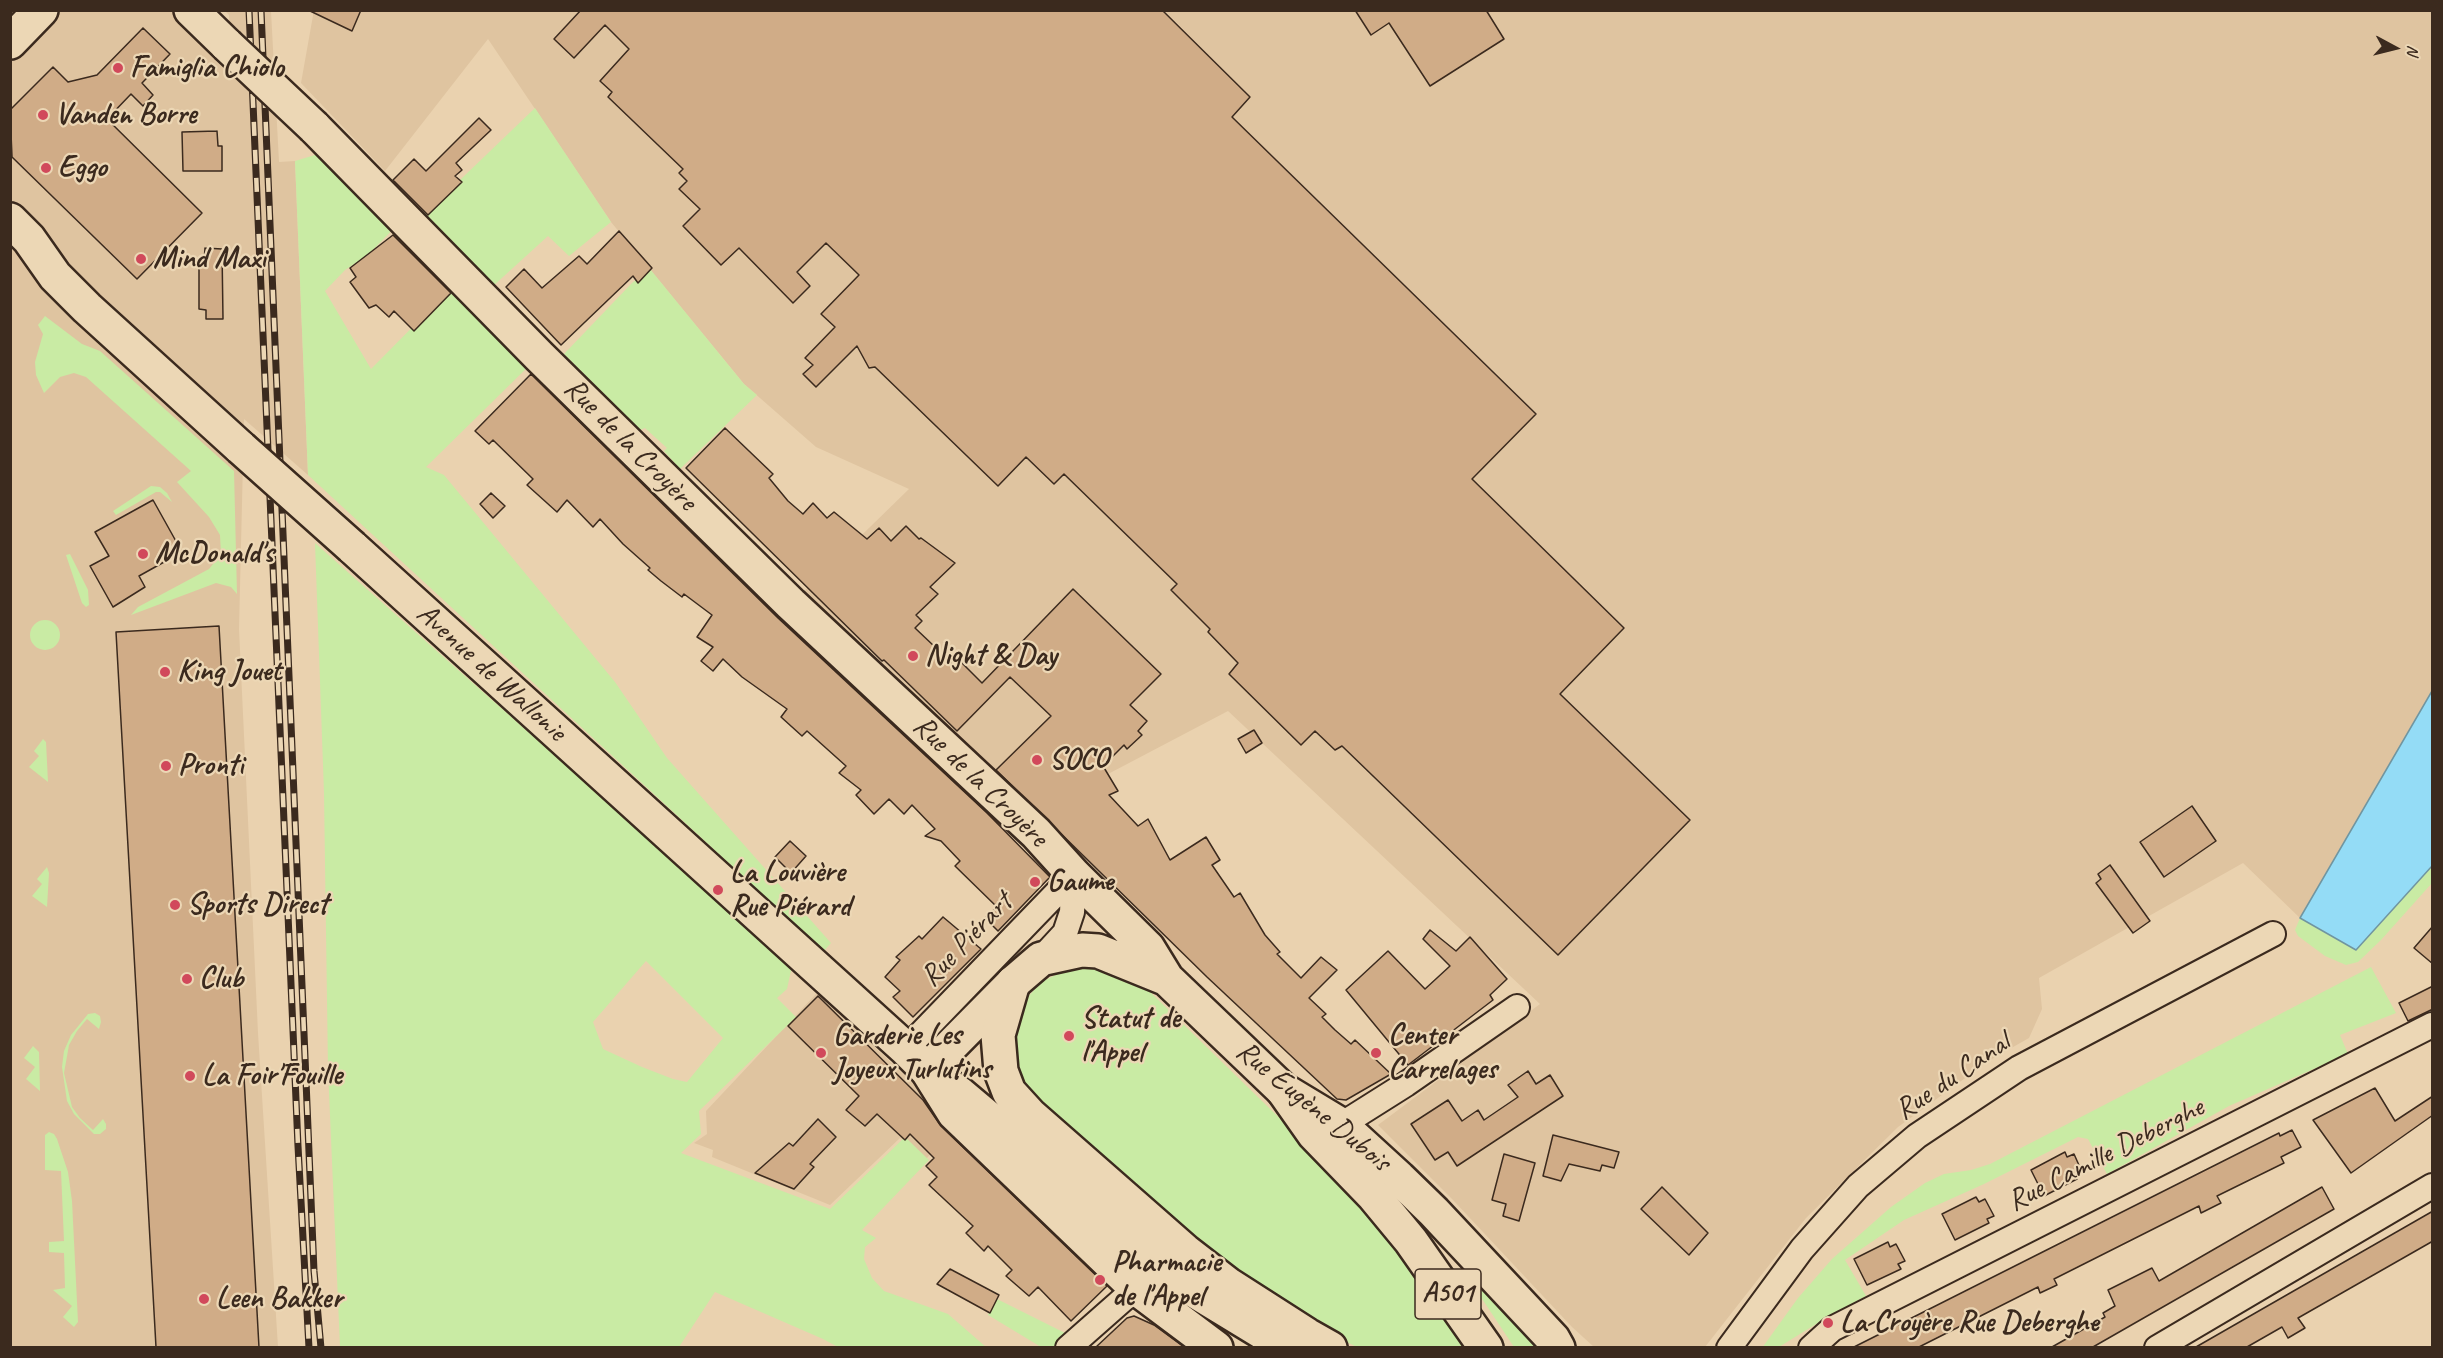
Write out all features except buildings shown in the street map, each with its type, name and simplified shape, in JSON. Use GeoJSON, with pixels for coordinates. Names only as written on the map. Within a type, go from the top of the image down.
{"type":"FeatureCollection","features":[{"type":"Feature","properties":{"kind":"main road"},"geometry":{"type":"LineString","coordinates":[[10,18],[18,10]]}},
{"type":"Feature","properties":{"kind":"main road"},"geometry":{"type":"LineString","coordinates":[[10,42],[40,10]]}},
{"type":"Feature","properties":{"kind":"main road","name":"Rue de la Croyère"},"geometry":{"type":"LineString","coordinates":[[191,10],[314,127],[514,331],[783,596],[1036,833],[1074,875]]}},
{"type":"Feature","properties":{"kind":"main road","name":"Avenue de Wallonie"},"geometry":{"type":"LineString","coordinates":[[10,220],[29,239],[55,276]]}},
{"type":"Feature","properties":{"kind":"main road","name":"Avenue de Wallonie"},"geometry":{"type":"LineString","coordinates":[[10,244],[55,276],[87,308],[916,1059]]}},
{"type":"Feature","properties":{"kind":"main road","name":"Rue Eugène Dubois"},"geometry":{"type":"LineString","coordinates":[[1074,875],[1148,948],[1167,979],[1282,1090],[1341,1125],[1434,1212],[1556,1343]]}},
{"type":"Feature","properties":{"kind":"main road"},"geometry":{"type":"LineString","coordinates":[[916,1059],[1041,959],[1082,950],[1098,951],[1167,979]]}},
{"type":"Feature","properties":{"kind":"main road"},"geometry":{"type":"LineString","coordinates":[[1013,983],[998,1035],[1001,1071],[1009,1092],[1030,1115],[1185,1251],[1309,1343]]}},
{"type":"Feature","properties":{"kind":"main road"},"geometry":{"type":"LineString","coordinates":[[916,1059],[954,1113],[1136,1288],[1216,1347]]}},
{"type":"Feature","properties":{"kind":"main road"},"geometry":{"type":"LineString","coordinates":[[916,1059],[1049,1169],[1116,1230],[1175,1279],[1233,1316],[1309,1343]]}},
{"type":"Feature","properties":{"kind":"main road","name":"A501"},"geometry":{"type":"LineString","coordinates":[[1282,1090],[1314,1134],[1373,1195],[1411,1241],[1486,1347]]}},
{"type":"Feature","properties":{"kind":"street"},"geometry":{"type":"LineString","coordinates":[[1041,959],[1065,933],[1072,912],[1074,875]]}},
{"type":"Feature","properties":{"kind":"street","name":"Rue Piérart"},"geometry":{"type":"LineString","coordinates":[[916,1059],[1074,875]]}},
{"type":"Feature","properties":{"kind":"street","name":"Rue du Canal"},"geometry":{"type":"LineString","coordinates":[[1729,1347],[1810,1240],[1858,1186],[1917,1136],[2019,1068],[2273,934]]}},
{"type":"Feature","properties":{"kind":"street"},"geometry":{"type":"LineString","coordinates":[[1341,1125],[1517,1007]]}},
{"type":"Feature","properties":{"kind":"street","name":"Rue Camille Deberghe"},"geometry":{"type":"LineString","coordinates":[[1811,1347],[1832,1329],[2433,1025]]}},
{"type":"Feature","properties":{"kind":"street"},"geometry":{"type":"LineString","coordinates":[[2157,1347],[2433,1186]]}},
{"type":"Feature","properties":{"kind":"street"},"geometry":{"type":"LineString","coordinates":[[1068,1347],[1136,1288]]}},
{"type":"Feature","properties":{"kind":"shaded area"},"geometry":{"type":"Polygon","coordinates":[[[314,10],[2432,11],[2432,691],[2300,918],[2243,863],[2039,978],[2042,1009],[2029,1038],[1990,1060],[1898,1127],[1806,1218],[1705,1347],[1594,1347],[1572,1327],[1453,1200],[1378,1125],[1540,1004],[1228,711],[1070,794],[1041,823],[791,604],[909,489],[816,447],[744,384],[611,222],[488,39],[385,171],[301,83],[314,10]]]}},
{"type":"Feature","properties":{"kind":"shaded area"},"geometry":{"type":"Polygon","coordinates":[[[53,11],[174,11],[231,72],[229,15],[225,11],[271,11],[279,162],[295,161],[308,475],[244,419],[239,629],[258,1033],[278,1347],[11,1347],[10,58],[53,11]]]}},
{"type":"Feature","properties":{"kind":"shaded area","name":"Garderie Les Joyeux Turlutins"},"geometry":{"type":"Polygon","coordinates":[[[816,994],[820,995],[958,1126],[925,1160],[900,1138],[830,1205],[712,1157],[713,1150],[694,1143],[707,1134],[706,1111],[816,994]]]}},
{"type":"Feature","properties":{"kind":"green space"},"geometry":{"type":"Polygon","coordinates":[[[535,108],[611,222],[569,256],[548,236],[481,297],[539,356],[426,467],[444,475],[615,682],[667,758],[831,943],[824,951],[308,475],[295,161],[335,149],[403,219],[368,255],[345,270],[325,291],[371,369],[461,278],[411,227],[535,108]]]}},
{"type":"Feature","properties":{"kind":"green space"},"geometry":{"type":"Polygon","coordinates":[[[650,269],[744,384],[757,395],[680,469],[664,451],[667,448],[645,428],[640,430],[564,354],[632,283],[650,269]]]}},
{"type":"Feature","properties":{"kind":"green space"},"geometry":{"type":"Polygon","coordinates":[[[45,316],[82,344],[100,351],[234,471],[237,594],[231,587],[216,583],[131,615],[138,607],[209,569],[221,554],[220,535],[209,517],[177,482],[191,471],[86,377],[74,373],[60,377],[44,393],[36,375],[35,362],[43,334],[38,325],[45,316]]]}},
{"type":"Feature","properties":{"kind":"green space"},"geometry":{"type":"Polygon","coordinates":[[[151,486],[160,487],[172,502],[160,492],[156,492],[116,515],[113,511],[151,486]]]}},
{"type":"Feature","properties":{"kind":"green space"},"geometry":{"type":"Polygon","coordinates":[[[315,543],[792,966],[787,989],[777,998],[796,1017],[699,1111],[701,1134],[681,1153],[830,1209],[905,1137],[929,1160],[862,1230],[876,1238],[865,1247],[864,1259],[872,1278],[884,1291],[948,1314],[986,1347],[838,1347],[715,1292],[679,1347],[340,1347],[328,1069],[324,793],[315,543]],[[646,961],[593,1022],[603,1049],[642,1067],[687,1082],[723,1038],[646,961]]]}},
{"type":"Feature","properties":{"kind":"green space"},"geometry":{"type":"Polygon","coordinates":[[[70,554],[88,590],[89,605],[86,607],[82,603],[66,555],[70,554]]]}},
{"type":"Feature","properties":{"kind":"green space"},"geometry":{"type":"Polygon","coordinates":[[[45,620],[56,624],[60,635],[56,646],[45,650],[34,646],[30,635],[34,624],[45,620]]]}},
{"type":"Feature","properties":{"kind":"green space"},"geometry":{"type":"Polygon","coordinates":[[[43,739],[46,742],[48,782],[29,767],[39,756],[34,751],[43,739]]]}},
{"type":"Feature","properties":{"kind":"green space"},"geometry":{"type":"Polygon","coordinates":[[[2432,866],[2432,883],[2358,962],[2346,965],[2325,956],[2298,936],[2295,930],[2300,918],[2356,950],[2432,866]]]}},
{"type":"Feature","properties":{"kind":"green space"},"geometry":{"type":"Polygon","coordinates":[[[47,867],[49,873],[47,907],[32,896],[42,884],[37,879],[47,867]]]}},
{"type":"Feature","properties":{"kind":"green space"},"geometry":{"type":"Polygon","coordinates":[[[1092,967],[1118,970],[1144,986],[1342,1179],[1373,1213],[1467,1347],[1357,1347],[1311,1325],[1254,1292],[1021,1086],[1012,1051],[1015,1020],[1027,998],[1041,982],[1064,971],[1092,967]]]}},
{"type":"Feature","properties":{"kind":"green space"},"geometry":{"type":"Polygon","coordinates":[[[2371,967],[2396,1013],[2340,1035],[2348,1054],[2229,1106],[2107,1174],[2088,1139],[2078,1137],[1984,1184],[1904,1220],[1845,1260],[1866,1296],[1779,1347],[1762,1348],[1798,1298],[1832,1259],[1891,1207],[1925,1183],[1944,1174],[1971,1170],[1990,1164],[2371,967]]]}},
{"type":"Feature","properties":{"kind":"green space"},"geometry":{"type":"Polygon","coordinates":[[[95,1013],[100,1016],[99,1029],[87,1019],[77,1031],[69,1045],[64,1073],[72,1107],[93,1130],[103,1119],[106,1129],[100,1134],[94,1134],[74,1114],[67,1101],[62,1067],[64,1051],[71,1035],[88,1014],[95,1013]]]}},
{"type":"Feature","properties":{"kind":"green space"},"geometry":{"type":"Polygon","coordinates":[[[33,1046],[39,1052],[40,1091],[26,1079],[35,1067],[24,1058],[33,1046]]]}},
{"type":"Feature","properties":{"kind":"green space"},"geometry":{"type":"Polygon","coordinates":[[[49,1132],[57,1139],[68,1172],[72,1201],[78,1322],[74,1327],[63,1317],[72,1306],[53,1290],[65,1288],[64,1253],[49,1252],[49,1242],[64,1241],[61,1171],[45,1170],[45,1135],[49,1132]]]}},
{"type":"Feature","properties":{"kind":"green space"},"geometry":{"type":"Polygon","coordinates":[[[1433,1225],[1544,1347],[1514,1347],[1433,1225]]]}},
{"type":"Feature","properties":{"kind":"green space"},"geometry":{"type":"Polygon","coordinates":[[[995,1298],[1077,1339],[1068,1347],[1041,1347],[988,1315],[995,1298]]]}},
{"type":"Feature","properties":{"kind":"water"},"geometry":{"type":"Polygon","coordinates":[[[2432,691],[2432,866],[2356,950],[2300,918],[2432,691]]]}},
{"type":"Feature","properties":{"kind":"railway"},"geometry":{"type":"LineString","coordinates":[[249,10],[298,1146],[309,1348]]}},
{"type":"Feature","properties":{"kind":"railway"},"geometry":{"type":"LineString","coordinates":[[261,10],[314,1271],[321,1348]]}},
{"type":"Feature","properties":{"kind":"place","name":"Famiglia Chiolo"},"geometry":{"type":"Point","coordinates":[118,68]}},
{"type":"Feature","properties":{"kind":"place","name":"Vanden Borre"},"geometry":{"type":"Point","coordinates":[43,115]}},
{"type":"Feature","properties":{"kind":"place","name":"Eggo"},"geometry":{"type":"Point","coordinates":[46,168]}},
{"type":"Feature","properties":{"kind":"place","name":"Mind Maxi"},"geometry":{"type":"Point","coordinates":[141,259]}},
{"type":"Feature","properties":{"kind":"place","name":"McDonald's"},"geometry":{"type":"Point","coordinates":[143,554]}},
{"type":"Feature","properties":{"kind":"place","name":"Night & Day"},"geometry":{"type":"Point","coordinates":[913,656]}},
{"type":"Feature","properties":{"kind":"place","name":"King Jouet"},"geometry":{"type":"Point","coordinates":[165,672]}},
{"type":"Feature","properties":{"kind":"place","name":"SOCO"},"geometry":{"type":"Point","coordinates":[1037,760]}},
{"type":"Feature","properties":{"kind":"place","name":"Pronti"},"geometry":{"type":"Point","coordinates":[166,766]}},
{"type":"Feature","properties":{"kind":"place","name":"Gaume"},"geometry":{"type":"Point","coordinates":[1035,882]}},
{"type":"Feature","properties":{"kind":"place","name":"La Louvière Rue Piérard"},"geometry":{"type":"Point","coordinates":[718,890]}},
{"type":"Feature","properties":{"kind":"place","name":"Sports Direct"},"geometry":{"type":"Point","coordinates":[175,905]}},
{"type":"Feature","properties":{"kind":"place","name":"Club"},"geometry":{"type":"Point","coordinates":[187,979]}},
{"type":"Feature","properties":{"kind":"place","name":"Statut de l'Appel"},"geometry":{"type":"Point","coordinates":[1069,1036]}},
{"type":"Feature","properties":{"kind":"place","name":"Garderie Les Joyeux Turlutins"},"geometry":{"type":"Point","coordinates":[821,1053]}},
{"type":"Feature","properties":{"kind":"place","name":"Center Carrelages"},"geometry":{"type":"Point","coordinates":[1376,1053]}},
{"type":"Feature","properties":{"kind":"place","name":"La Foir'Fouille"},"geometry":{"type":"Point","coordinates":[190,1076]}},
{"type":"Feature","properties":{"kind":"place","name":"Pharmacie de l'Appel"},"geometry":{"type":"Point","coordinates":[1100,1280]}},
{"type":"Feature","properties":{"kind":"place","name":"Leen Bakker"},"geometry":{"type":"Point","coordinates":[204,1299]}},
{"type":"Feature","properties":{"kind":"place","name":"La Croyère Rue Deberghe"},"geometry":{"type":"Point","coordinates":[1828,1323]}}]}
